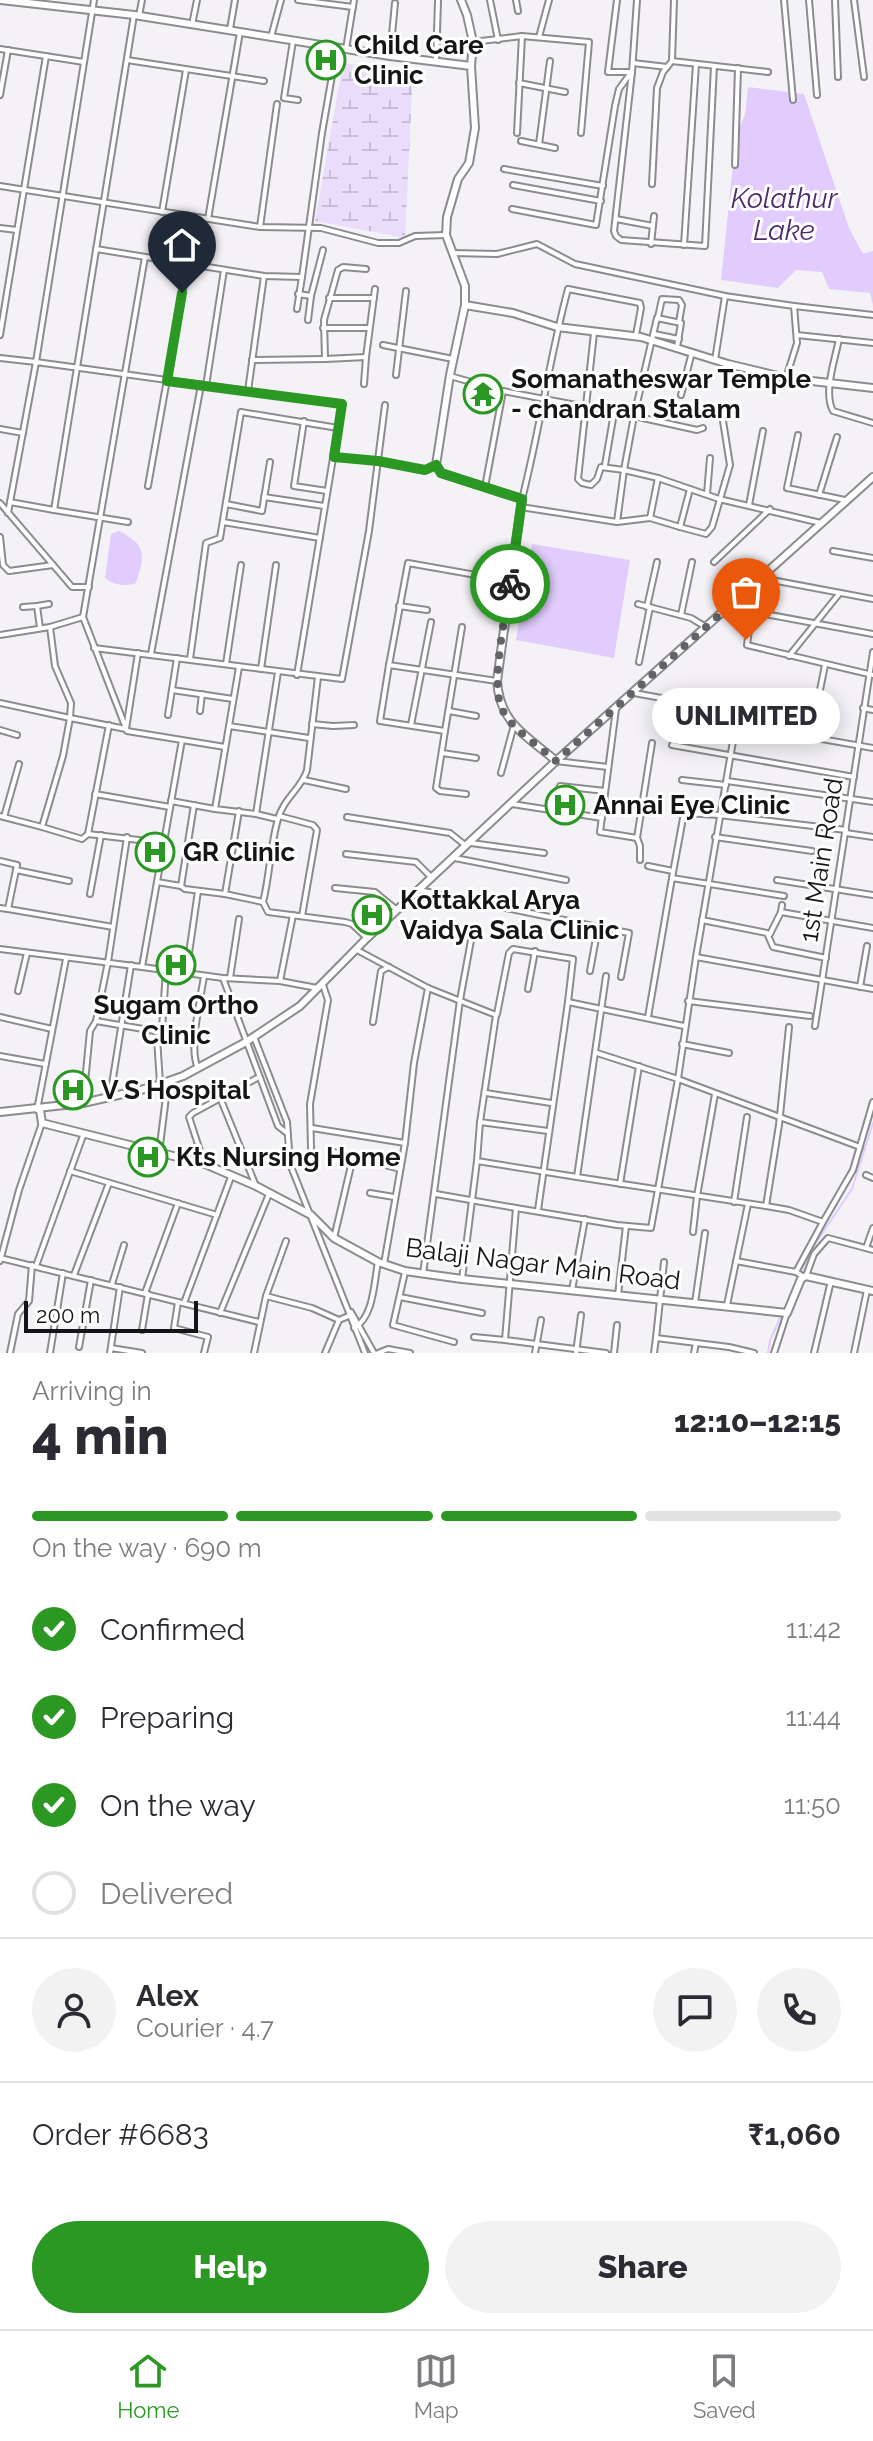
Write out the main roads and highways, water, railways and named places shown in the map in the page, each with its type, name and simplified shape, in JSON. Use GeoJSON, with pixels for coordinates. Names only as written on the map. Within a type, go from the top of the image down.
{"type":"FeatureCollection","features":[{"type":"Feature","properties":{"kind":"main road"},"geometry":{"type":"LineString","coordinates":[[1,0],[137,16],[471,66]]}},
{"type":"Feature","properties":{"kind":"main road"},"geometry":{"type":"LineString","coordinates":[[461,0],[473,42],[471,66],[475,128],[472,150],[451,198],[446,235],[465,286],[465,305],[436,465],[441,473],[521,503],[497,681],[502,711],[556,761]]}},
{"type":"Feature","properties":{"kind":"main road"},"geometry":{"type":"LineString","coordinates":[[465,305],[513,313],[557,327],[666,338],[677,347],[715,360],[786,378],[873,388]]}},
{"type":"Feature","properties":{"kind":"main road"},"geometry":{"type":"LineString","coordinates":[[0,1112],[38,1110],[110,1099],[164,1083],[246,1042],[300,1006],[367,938],[556,761],[873,477]]}},
{"type":"Feature","properties":{"kind":"main road","name":"Balaji Nagar Main Road"},"geometry":{"type":"LineString","coordinates":[[38,1110],[42,1123],[205,1164],[256,1186],[311,1215],[334,1238],[381,1263],[405,1271],[784,1312],[801,1275],[870,1290]]}},
{"type":"Feature","properties":{"kind":"water","name":"Kolathur Lake"},"geometry":{"type":"Polygon","coordinates":[[[748,87],[804,94],[849,228],[863,254],[873,251],[873,305],[870,293],[829,289],[822,272],[796,270],[778,288],[721,280],[736,136],[745,115],[748,87]]]}},
{"type":"Feature","properties":{"kind":"water"},"geometry":{"type":"Polygon","coordinates":[[[119,531],[135,541],[141,552],[136,583],[116,584],[105,578],[111,534],[119,531]]]}},
{"type":"Feature","properties":{"kind":"water"},"geometry":{"type":"Polygon","coordinates":[[[532,544],[630,560],[614,658],[516,640],[532,544]]]}},
{"type":"Feature","properties":{"kind":"waterway"},"geometry":{"type":"LineString","coordinates":[[800,1274],[811,1250],[852,1189],[873,1123]]}},
{"type":"Feature","properties":{"kind":"waterway"},"geometry":{"type":"LineString","coordinates":[[768,1353],[770,1340],[796,1284]]}},
{"type":"Feature","properties":{"kind":"place","name":"Child Care Clinic"},"geometry":{"type":"Point","coordinates":[326,60]}},
{"type":"Feature","properties":{"kind":"place","name":"Somanatheswar Temple - chandran Stalam"},"geometry":{"type":"Point","coordinates":[483,394]}},
{"type":"Feature","properties":{"kind":"place","name":"UNLIMITED"},"geometry":{"type":"Point","coordinates":[746,640]}},
{"type":"Feature","properties":{"kind":"place","name":"Annai Eye Clinic"},"geometry":{"type":"Point","coordinates":[565,805]}},
{"type":"Feature","properties":{"kind":"place","name":"GR Clinic"},"geometry":{"type":"Point","coordinates":[155,852]}},
{"type":"Feature","properties":{"kind":"place","name":"Kottakkal Arya Vaidya Sala Clinic"},"geometry":{"type":"Point","coordinates":[372,915]}},
{"type":"Feature","properties":{"kind":"place","name":"Sugam Ortho Clinic"},"geometry":{"type":"Point","coordinates":[176,965]}},
{"type":"Feature","properties":{"kind":"place","name":"V S Hospital"},"geometry":{"type":"Point","coordinates":[73,1090]}},
{"type":"Feature","properties":{"kind":"place","name":"Kts Nursing Home"},"geometry":{"type":"Point","coordinates":[148,1157]}}]}
